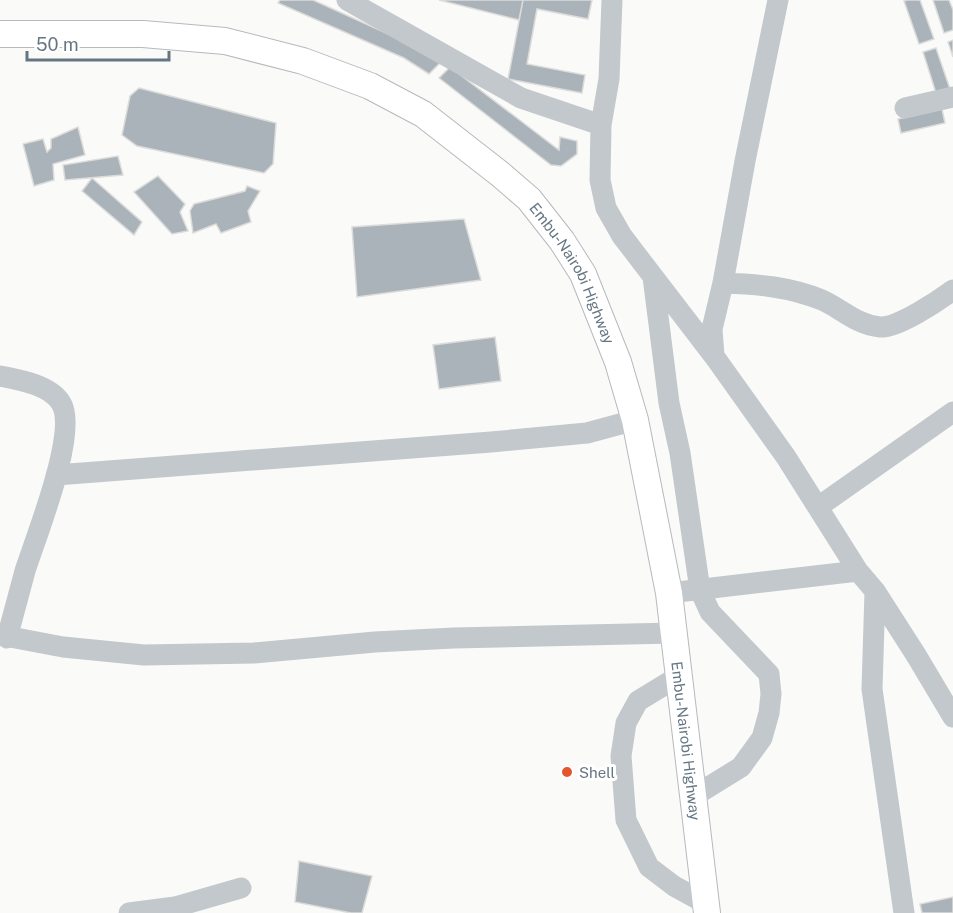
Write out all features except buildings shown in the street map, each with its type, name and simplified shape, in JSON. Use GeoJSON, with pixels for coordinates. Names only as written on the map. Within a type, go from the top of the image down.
{"type":"FeatureCollection","features":[{"type":"Feature","properties":{"kind":"main road","name":"Embu-Nairobi Highway"},"geometry":{"type":"LineString","coordinates":[[0,34],[142,34],[225,41],[303,61],[370,86],[423,114],[529,199],[562,241],[583,274],[618,362],[635,420],[669,593],[706,908]]}},
{"type":"Feature","properties":{"kind":"street"},"geometry":{"type":"LineString","coordinates":[[347,0],[520,98],[601,125]]}},
{"type":"Feature","properties":{"kind":"street"},"geometry":{"type":"LineString","coordinates":[[612,0],[609,79],[601,125],[600,180],[606,208],[622,236],[714,356],[786,458],[858,572],[875,591],[953,717]]}},
{"type":"Feature","properties":{"kind":"street"},"geometry":{"type":"LineString","coordinates":[[714,356],[712,329],[778,0]]}},
{"type":"Feature","properties":{"kind":"street"},"geometry":{"type":"LineString","coordinates":[[905,108],[953,97]]}},
{"type":"Feature","properties":{"kind":"street"},"geometry":{"type":"LineString","coordinates":[[652,277],[669,403],[680,453],[700,590],[710,612],[770,674],[770,713],[762,738],[741,767],[694,796]]}},
{"type":"Feature","properties":{"kind":"street"},"geometry":{"type":"LineString","coordinates":[[723,283],[794,290],[826,302],[860,323],[882,327],[904,320],[934,304],[953,290]]}},
{"type":"Feature","properties":{"kind":"street"},"geometry":{"type":"LineString","coordinates":[[0,375],[45,389],[62,404],[66,430],[42,524],[4,636],[63,647],[144,655],[254,653],[375,642],[454,638],[674,633]]}},
{"type":"Feature","properties":{"kind":"street"},"geometry":{"type":"LineString","coordinates":[[818,507],[953,412]]}},
{"type":"Feature","properties":{"kind":"street"},"geometry":{"type":"LineString","coordinates":[[56,475],[587,433],[635,420]]}},
{"type":"Feature","properties":{"kind":"street"},"geometry":{"type":"LineString","coordinates":[[669,593],[858,572]]}},
{"type":"Feature","properties":{"kind":"street"},"geometry":{"type":"LineString","coordinates":[[875,591],[872,689],[904,913]]}},
{"type":"Feature","properties":{"kind":"street"},"geometry":{"type":"LineString","coordinates":[[679,676],[638,701],[626,723],[621,756],[626,820],[649,867],[706,908]]}},
{"type":"Feature","properties":{"kind":"street"},"geometry":{"type":"LineString","coordinates":[[129,913],[175,907],[241,888]]}},
{"type":"Feature","properties":{"kind":"place","name":"Shell"},"geometry":{"type":"Point","coordinates":[567,772]}}]}
